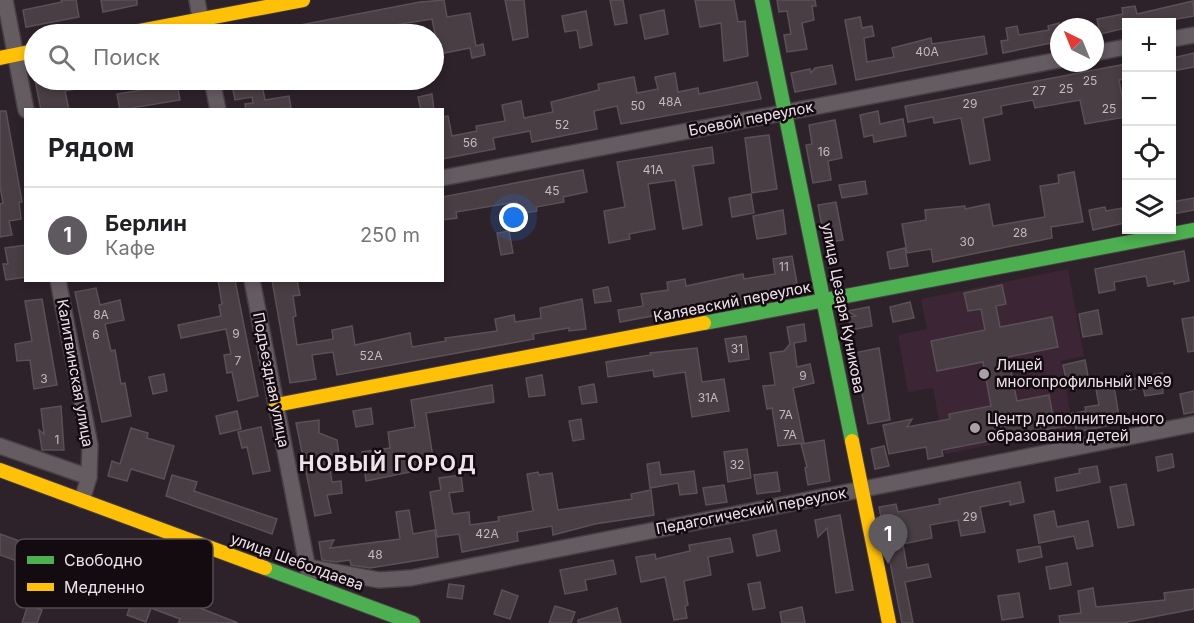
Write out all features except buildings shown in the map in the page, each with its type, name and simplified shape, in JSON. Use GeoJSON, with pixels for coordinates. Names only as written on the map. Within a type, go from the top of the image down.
{"type":"FeatureCollection","features":[{"type":"Feature","properties":{"kind":"street"},"geometry":{"type":"LineString","coordinates":[[5,0],[26,108]]}},
{"type":"Feature","properties":{"kind":"street"},"geometry":{"type":"LineString","coordinates":[[197,0],[201,24]]}},
{"type":"Feature","properties":{"kind":"street"},"geometry":{"type":"LineString","coordinates":[[213,24],[303,0]]}},
{"type":"Feature","properties":{"kind":"street","name":"улица Цезаря Куникова"},"geometry":{"type":"LineString","coordinates":[[762,0],[889,623]]}},
{"type":"Feature","properties":{"kind":"street"},"geometry":{"type":"LineString","coordinates":[[1176,38],[1194,35]]}},
{"type":"Feature","properties":{"kind":"street"},"geometry":{"type":"LineString","coordinates":[[1104,52],[1122,49]]}},
{"type":"Feature","properties":{"kind":"street"},"geometry":{"type":"LineString","coordinates":[[0,58],[24,53]]}},
{"type":"Feature","properties":{"kind":"street","name":"Боевой переулок"},"geometry":{"type":"LineString","coordinates":[[444,178],[1050,62]]}},
{"type":"Feature","properties":{"kind":"street"},"geometry":{"type":"LineString","coordinates":[[214,90],[218,108]]}},
{"type":"Feature","properties":{"kind":"street","name":"Каляевский переулок"},"geometry":{"type":"LineString","coordinates":[[276,405],[1194,230]]}},
{"type":"Feature","properties":{"kind":"street","name":"Калитвинская улица"},"geometry":{"type":"LineString","coordinates":[[58,282],[90,445],[89,477],[82,500]]}},
{"type":"Feature","properties":{"kind":"street","name":"Подъездная улица"},"geometry":{"type":"LineString","coordinates":[[252,282],[312,585]]}},
{"type":"Feature","properties":{"kind":"street","name":"Педагогический переулок"},"geometry":{"type":"LineString","coordinates":[[308,567],[379,580],[411,578],[1194,424]]}},
{"type":"Feature","properties":{"kind":"street"},"geometry":{"type":"LineString","coordinates":[[0,446],[89,477]]}},
{"type":"Feature","properties":{"kind":"street","name":"улица Шеболдаева"},"geometry":{"type":"LineString","coordinates":[[0,470],[188,539]]}},
{"type":"Feature","properties":{"kind":"street","name":"улица Шеболдаева"},"geometry":{"type":"LineString","coordinates":[[213,548],[413,623]]}},
{"type":"Feature","properties":{"kind":"shaded area","name":"Лицей многопрофильный №69"},"geometry":{"type":"Polygon","coordinates":[[[1068,269],[1084,356],[1061,361],[1073,429],[945,454],[933,388],[908,392],[898,335],[927,329],[921,299],[1068,269]]]}},
{"type":"Feature","properties":{"kind":"traffic: fast"},"geometry":{"type":"LineString","coordinates":[[762,0],[852,441]]}},
{"type":"Feature","properties":{"kind":"traffic: fast"},"geometry":{"type":"LineString","coordinates":[[704,323],[1194,230]]}},
{"type":"Feature","properties":{"kind":"traffic: fast"},"geometry":{"type":"LineString","coordinates":[[265,568],[413,623]]}},
{"type":"Feature","properties":{"kind":"traffic: slow"},"geometry":{"type":"LineString","coordinates":[[177,24],[303,0]]}},
{"type":"Feature","properties":{"kind":"traffic: slow"},"geometry":{"type":"LineString","coordinates":[[0,58],[24,53]]}},
{"type":"Feature","properties":{"kind":"traffic: slow"},"geometry":{"type":"LineString","coordinates":[[276,405],[704,323]]}},
{"type":"Feature","properties":{"kind":"traffic: slow"},"geometry":{"type":"LineString","coordinates":[[852,441],[889,623]]}},
{"type":"Feature","properties":{"kind":"traffic: slow"},"geometry":{"type":"LineString","coordinates":[[0,470],[187,539]]}},
{"type":"Feature","properties":{"kind":"traffic: slow"},"geometry":{"type":"LineString","coordinates":[[213,549],[265,568]]}},
{"type":"Feature","properties":{"kind":"place","name":"Лицей многопрофильный №69"},"geometry":{"type":"Point","coordinates":[984,374]}},
{"type":"Feature","properties":{"kind":"place","name":"Центр дополнительного образования детей"},"geometry":{"type":"Point","coordinates":[975,428]}},
{"type":"Feature","properties":{"kind":"place","name":"Берлин"},"geometry":{"type":"Point","coordinates":[888,564]}},
{"type":"Feature","properties":{"kind":"district","name":"НОВЫЙ ГОРОД"},"geometry":{"type":"Point","coordinates":[388,464]}}]}
